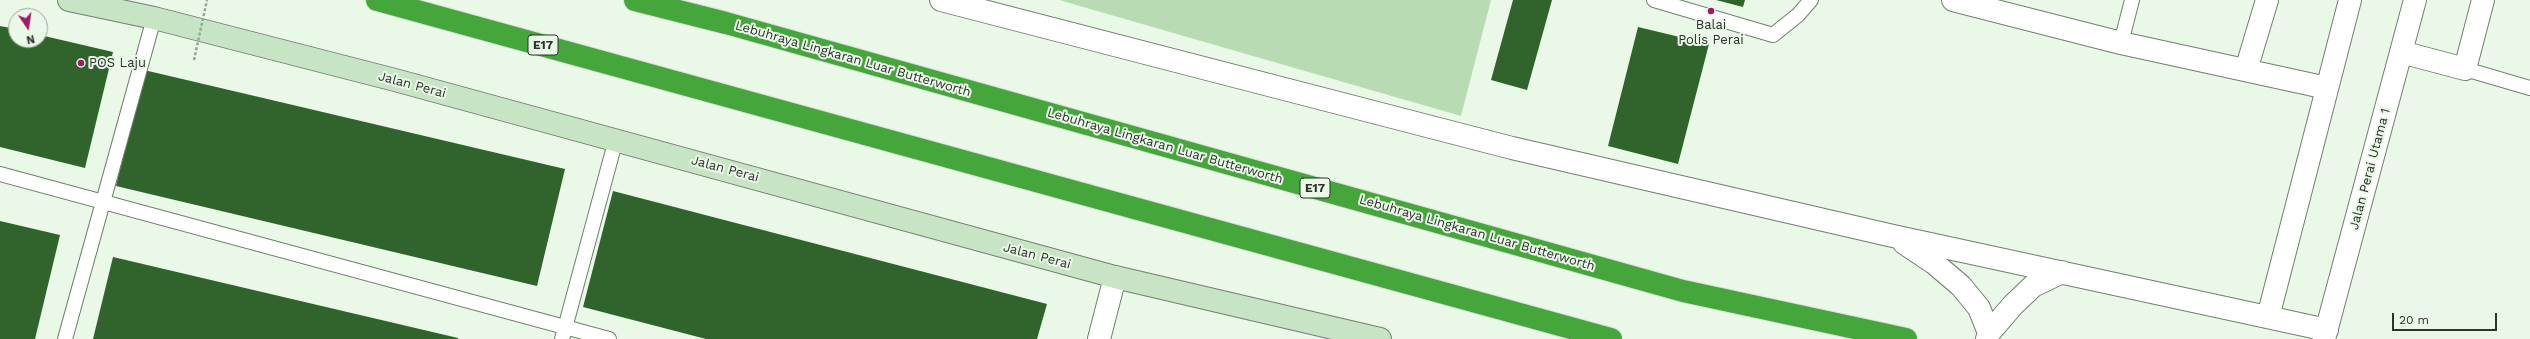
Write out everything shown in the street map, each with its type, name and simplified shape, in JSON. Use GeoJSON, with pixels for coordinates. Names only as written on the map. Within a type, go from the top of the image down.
{"type":"FeatureCollection","features":[{"type":"Feature","properties":{"kind":"highway","name":"E17"},"geometry":{"type":"LineString","coordinates":[[377,0],[1611,339]]}},
{"type":"Feature","properties":{"kind":"highway","name":"Lebuhraya Lingkaran Luar Butterworth"},"geometry":{"type":"LineString","coordinates":[[635,0],[726,23],[1683,291],[1906,339]]}},
{"type":"Feature","properties":{"kind":"street","name":"Jalan Perai"},"geometry":{"type":"LineString","coordinates":[[69,0],[154,18],[616,139],[1115,277],[1380,339]]}},
{"type":"Feature","properties":{"kind":"street"},"geometry":{"type":"LineString","coordinates":[[941,0],[1512,148],[1893,236],[2268,316],[2326,334]]}},
{"type":"Feature","properties":{"kind":"street"},"geometry":{"type":"LineString","coordinates":[[1953,0],[1981,3],[2121,43],[2327,88]]}},
{"type":"Feature","properties":{"kind":"street"},"geometry":{"type":"LineString","coordinates":[[2246,70],[2267,0]]}},
{"type":"Feature","properties":{"kind":"street"},"geometry":{"type":"LineString","coordinates":[[2268,316],[2350,0]]}},
{"type":"Feature","properties":{"kind":"street","name":"Jalan Perai Utama 1"},"geometry":{"type":"LineString","coordinates":[[2326,334],[2415,0]]}},
{"type":"Feature","properties":{"kind":"street"},"geometry":{"type":"LineString","coordinates":[[2401,52],[2465,69],[2483,0]]}},
{"type":"Feature","properties":{"kind":"street"},"geometry":{"type":"LineString","coordinates":[[1893,236],[1934,263],[1961,286],[1979,308],[1988,336]]}},
{"type":"Feature","properties":{"kind":"street"},"geometry":{"type":"LineString","coordinates":[[1988,336],[2012,305],[2033,286],[2062,272]]}},
{"type":"Feature","properties":{"kind":"street"},"geometry":{"type":"LineString","coordinates":[[1099,339],[1115,277]]}},
{"type":"Feature","properties":{"kind":"lane"},"geometry":{"type":"LineString","coordinates":[[1654,0],[1773,35],[1798,15],[1811,0]]}},
{"type":"Feature","properties":{"kind":"lane"},"geometry":{"type":"LineString","coordinates":[[2121,43],[2132,0]]}},
{"type":"Feature","properties":{"kind":"lane"},"geometry":{"type":"LineString","coordinates":[[65,339],[105,201],[154,18]]}},
{"type":"Feature","properties":{"kind":"lane"},"geometry":{"type":"LineString","coordinates":[[2465,69],[2530,88]]}},
{"type":"Feature","properties":{"kind":"lane"},"geometry":{"type":"LineString","coordinates":[[563,333],[616,139]]}},
{"type":"Feature","properties":{"kind":"lane"},"geometry":{"type":"LineString","coordinates":[[0,174],[105,201],[563,333],[609,339]]}},
{"type":"Feature","properties":{"kind":"path"},"geometry":{"type":"LineString","coordinates":[[194,60],[207,0]]}},
{"type":"Feature","properties":{"kind":"green space"},"geometry":{"type":"Polygon","coordinates":[[[1059,0],[1491,0],[1461,116],[1059,0]]]}},
{"type":"Feature","properties":{"kind":"building"},"geometry":{"type":"Polygon","coordinates":[[[1513,0],[1552,0],[1527,90],[1491,80],[1513,0]]]}},
{"type":"Feature","properties":{"kind":"building"},"geometry":{"type":"Polygon","coordinates":[[[1716,0],[1745,0],[1743,7],[1716,0]]]}},
{"type":"Feature","properties":{"kind":"building"},"geometry":{"type":"Polygon","coordinates":[[[0,26],[8,28],[8,48],[48,48],[48,37],[113,52],[85,168],[0,147],[0,26]]]}},
{"type":"Feature","properties":{"kind":"building"},"geometry":{"type":"Polygon","coordinates":[[[1638,27],[1709,44],[1678,164],[1608,146],[1638,27]]]}},
{"type":"Feature","properties":{"kind":"building"},"geometry":{"type":"Polygon","coordinates":[[[144,70],[565,169],[537,286],[116,186],[144,70]]]}},
{"type":"Feature","properties":{"kind":"building"},"geometry":{"type":"Polygon","coordinates":[[[613,191],[1047,304],[1037,339],[706,339],[583,307],[613,191]]]}},
{"type":"Feature","properties":{"kind":"building"},"geometry":{"type":"Polygon","coordinates":[[[0,221],[60,235],[35,339],[0,339],[0,221]]]}},
{"type":"Feature","properties":{"kind":"building"},"geometry":{"type":"Polygon","coordinates":[[[113,257],[458,338],[458,339],[93,339],[113,257]]]}},
{"type":"Feature","properties":{"kind":"place","name":"Balai Polis Perai"},"geometry":{"type":"Point","coordinates":[1711,11]}},
{"type":"Feature","properties":{"kind":"place","name":"POS Laju"},"geometry":{"type":"Point","coordinates":[81,63]}}]}
